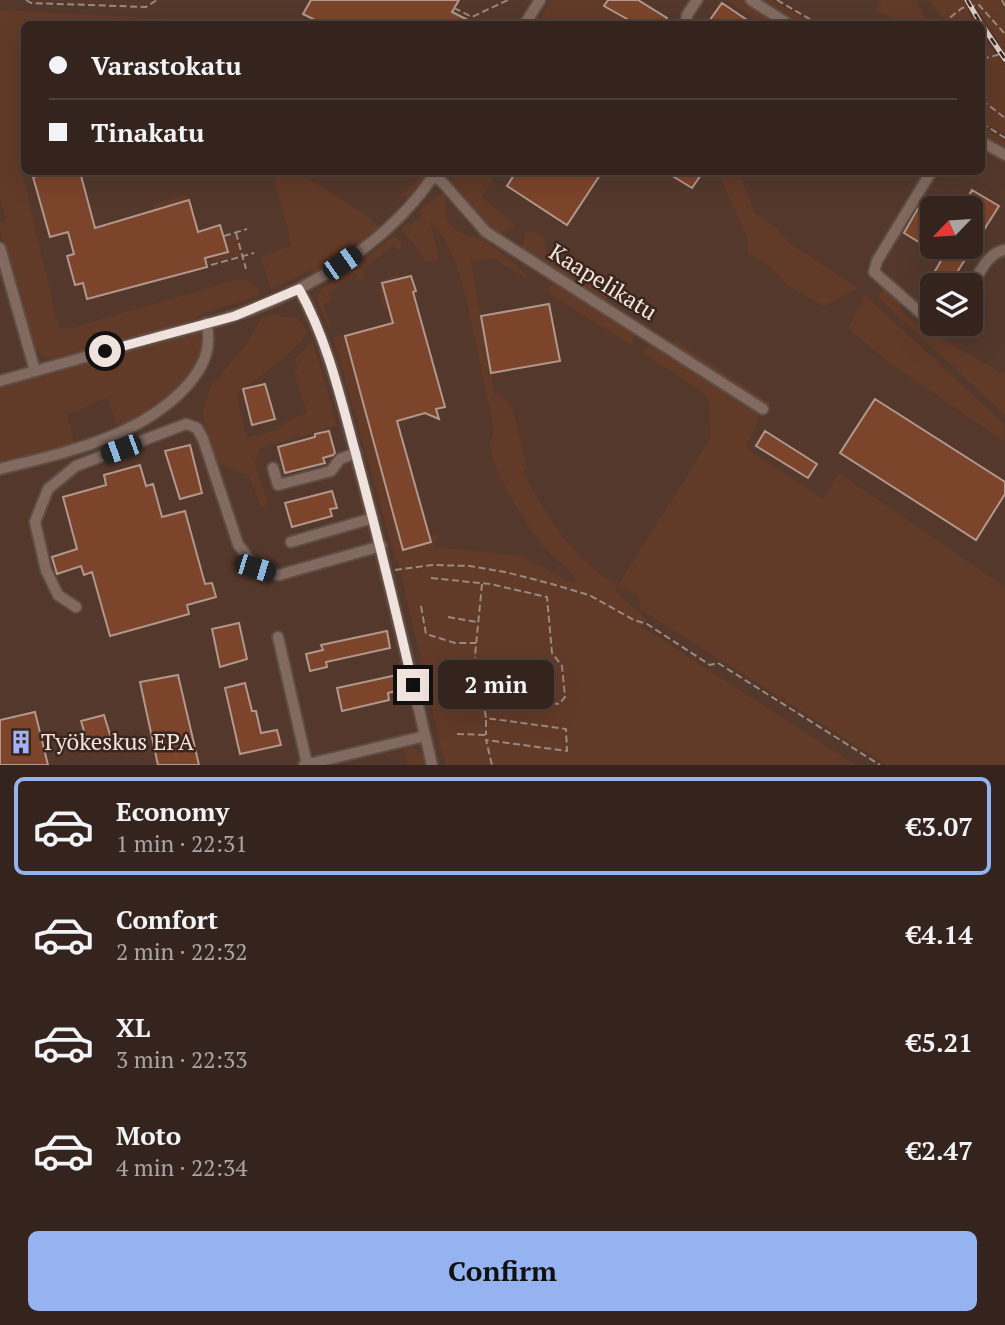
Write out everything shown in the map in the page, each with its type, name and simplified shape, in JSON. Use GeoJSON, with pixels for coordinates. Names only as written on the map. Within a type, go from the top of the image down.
{"type":"FeatureCollection","features":[{"type":"Feature","properties":{"kind":"street"},"geometry":{"type":"LineString","coordinates":[[527,21],[540,0]]}},
{"type":"Feature","properties":{"kind":"street"},"geometry":{"type":"LineString","coordinates":[[686,21],[687,15],[697,0]]}},
{"type":"Feature","properties":{"kind":"street"},"geometry":{"type":"LineString","coordinates":[[751,0],[783,21]]}},
{"type":"Feature","properties":{"kind":"street"},"geometry":{"type":"LineString","coordinates":[[985,144],[1005,155]]}},
{"type":"Feature","properties":{"kind":"street"},"geometry":{"type":"LineString","coordinates":[[0,381],[235,316],[299,289],[348,258],[383,231],[407,208],[433,175]]}},
{"type":"Feature","properties":{"kind":"street","name":"Kaapelikatu"},"geometry":{"type":"LineString","coordinates":[[437,175],[486,232],[763,409]]}},
{"type":"Feature","properties":{"kind":"street"},"geometry":{"type":"LineString","coordinates":[[920,312],[874,272],[877,261],[929,175]]}},
{"type":"Feature","properties":{"kind":"street"},"geometry":{"type":"LineString","coordinates":[[0,248],[35,371]]}},
{"type":"Feature","properties":{"kind":"street"},"geometry":{"type":"LineString","coordinates":[[980,273],[988,260],[1000,250],[1005,250]]}},
{"type":"Feature","properties":{"kind":"street"},"geometry":{"type":"LineString","coordinates":[[299,289],[327,352],[356,453],[381,546],[432,765]]}},
{"type":"Feature","properties":{"kind":"street"},"geometry":{"type":"LineString","coordinates":[[0,469],[71,450],[146,421],[174,400],[201,368],[209,344],[205,323]]}},
{"type":"Feature","properties":{"kind":"street"},"geometry":{"type":"LineString","coordinates":[[76,607],[58,595],[46,570],[35,522],[48,489],[76,466],[186,424],[197,428],[203,439],[238,544],[255,568],[279,575],[381,546]]}},
{"type":"Feature","properties":{"kind":"street"},"geometry":{"type":"LineString","coordinates":[[273,468],[278,485],[331,471],[340,459],[356,453]]}},
{"type":"Feature","properties":{"kind":"street"},"geometry":{"type":"LineString","coordinates":[[291,542],[373,519]]}},
{"type":"Feature","properties":{"kind":"street"},"geometry":{"type":"LineString","coordinates":[[278,637],[305,765],[425,736]]}},
{"type":"Feature","properties":{"kind":"path"},"geometry":{"type":"LineString","coordinates":[[26,0],[31,3],[146,7],[157,0]]}},
{"type":"Feature","properties":{"kind":"path"},"geometry":{"type":"LineString","coordinates":[[454,8],[472,17],[508,0]]}},
{"type":"Feature","properties":{"kind":"path"},"geometry":{"type":"LineString","coordinates":[[777,0],[813,21]]}},
{"type":"Feature","properties":{"kind":"path"},"geometry":{"type":"LineString","coordinates":[[1002,0],[1005,6]]}},
{"type":"Feature","properties":{"kind":"path"},"geometry":{"type":"LineString","coordinates":[[946,21],[962,8],[979,5],[1005,34]]}},
{"type":"Feature","properties":{"kind":"path"},"geometry":{"type":"LineString","coordinates":[[985,58],[1005,53]]}},
{"type":"Feature","properties":{"kind":"path"},"geometry":{"type":"LineString","coordinates":[[985,102],[1005,118]]}},
{"type":"Feature","properties":{"kind":"path"},"geometry":{"type":"LineString","coordinates":[[985,125],[1005,138]]}},
{"type":"Feature","properties":{"kind":"path"},"geometry":{"type":"LineString","coordinates":[[224,236],[247,229]]}},
{"type":"Feature","properties":{"kind":"path"},"geometry":{"type":"LineString","coordinates":[[236,233],[246,269]]}},
{"type":"Feature","properties":{"kind":"path"},"geometry":{"type":"LineString","coordinates":[[211,265],[254,253]]}},
{"type":"Feature","properties":{"kind":"path"},"geometry":{"type":"LineString","coordinates":[[395,570],[432,565],[470,566],[505,572],[589,595],[634,621],[647,624],[710,665],[718,663],[880,765]]}},
{"type":"Feature","properties":{"kind":"path"},"geometry":{"type":"LineString","coordinates":[[431,578],[482,583],[547,597],[552,653],[562,666],[565,697],[559,704],[482,694]]}},
{"type":"Feature","properties":{"kind":"path"},"geometry":{"type":"LineString","coordinates":[[482,583],[475,656],[492,765]]}},
{"type":"Feature","properties":{"kind":"path"},"geometry":{"type":"LineString","coordinates":[[421,606],[426,634],[455,642],[476,643]]}},
{"type":"Feature","properties":{"kind":"path"},"geometry":{"type":"LineString","coordinates":[[448,617],[478,622]]}},
{"type":"Feature","properties":{"kind":"path"},"geometry":{"type":"LineString","coordinates":[[486,718],[566,729],[567,751],[486,740]]}},
{"type":"Feature","properties":{"kind":"path"},"geometry":{"type":"LineString","coordinates":[[457,734],[486,735]]}},
{"type":"Feature","properties":{"kind":"shaded area"},"geometry":{"type":"Polygon","coordinates":[[[0,0],[971,0],[984,21],[21,21],[21,175],[985,175],[985,23],[996,41],[1005,46],[1005,765],[0,765],[0,0]]]}},
{"type":"Feature","properties":{"kind":"shaded area"},"geometry":{"type":"Polygon","coordinates":[[[551,0],[599,0],[631,21],[554,21],[549,18],[547,21],[539,21],[551,0]]]}},
{"type":"Feature","properties":{"kind":"shaded area"},"geometry":{"type":"Polygon","coordinates":[[[727,0],[742,0],[773,21],[758,21],[727,0]]]}},
{"type":"Feature","properties":{"kind":"shaded area"},"geometry":{"type":"Polygon","coordinates":[[[762,0],[772,0],[808,21],[794,21],[762,0]]]}},
{"type":"Feature","properties":{"kind":"shaded area"},"geometry":{"type":"Polygon","coordinates":[[[882,0],[916,0],[926,21],[897,21],[876,10],[882,0]]]}},
{"type":"Feature","properties":{"kind":"shaded area"},"geometry":{"type":"Polygon","coordinates":[[[929,0],[963,0],[973,21],[944,21],[929,0]]]}},
{"type":"Feature","properties":{"kind":"shaded area"},"geometry":{"type":"Polygon","coordinates":[[[971,0],[1005,0],[1005,53],[985,21],[971,0]]]}},
{"type":"Feature","properties":{"kind":"shaded area"},"geometry":{"type":"Polygon","coordinates":[[[0,10],[211,21],[21,21],[21,175],[59,329],[72,328],[238,279],[252,283],[260,295],[199,315],[195,320],[56,361],[43,356],[35,348],[0,230],[0,222],[6,220],[0,197],[0,10]]]}},
{"type":"Feature","properties":{"kind":"shaded area"},"geometry":{"type":"Polygon","coordinates":[[[985,40],[1005,66],[1005,135],[985,123],[985,40]]]}},
{"type":"Feature","properties":{"kind":"shaded area"},"geometry":{"type":"Polygon","coordinates":[[[985,129],[1005,141],[1005,149],[985,137],[985,129]]]}},
{"type":"Feature","properties":{"kind":"shaded area"},"geometry":{"type":"Polygon","coordinates":[[[273,175],[302,175],[365,214],[379,228],[314,273],[312,269],[271,290],[261,257],[292,245],[273,175]]]}},
{"type":"Feature","properties":{"kind":"shaded area"},"geometry":{"type":"Polygon","coordinates":[[[422,175],[427,175],[410,197],[400,196],[422,175]]]}},
{"type":"Feature","properties":{"kind":"shaded area"},"geometry":{"type":"Polygon","coordinates":[[[452,175],[495,175],[482,197],[516,226],[499,234],[476,215],[451,181],[452,175]]]}},
{"type":"Feature","properties":{"kind":"shaded area"},"geometry":{"type":"Polygon","coordinates":[[[719,175],[740,175],[754,212],[778,229],[788,242],[858,288],[824,306],[787,285],[771,267],[748,253],[748,240],[719,175]]]}},
{"type":"Feature","properties":{"kind":"shaded area"},"geometry":{"type":"Polygon","coordinates":[[[442,193],[447,196],[446,215],[454,229],[488,244],[530,278],[529,280],[493,258],[471,261],[495,394],[502,393],[514,413],[527,468],[523,471],[551,521],[587,563],[618,585],[615,590],[647,620],[642,627],[856,765],[445,765],[398,561],[333,337],[341,334],[345,336],[403,550],[430,542],[429,536],[439,533],[434,542],[435,547],[521,556],[575,584],[577,581],[539,541],[511,498],[496,466],[490,442],[494,431],[466,296],[456,263],[444,239],[430,220],[439,260],[425,262],[416,246],[401,230],[422,217],[420,209],[442,193]]]}},
{"type":"Feature","properties":{"kind":"shaded area"},"geometry":{"type":"Polygon","coordinates":[[[186,195],[189,200],[153,211],[153,204],[186,195]]]}},
{"type":"Feature","properties":{"kind":"shaded area"},"geometry":{"type":"Polygon","coordinates":[[[534,232],[544,238],[546,251],[606,292],[606,303],[524,252],[522,247],[525,233],[534,232]]]}},
{"type":"Feature","properties":{"kind":"shaded area"},"geometry":{"type":"Polygon","coordinates":[[[235,235],[240,255],[213,262],[211,256],[228,252],[224,238],[235,235]]]}},
{"type":"Feature","properties":{"kind":"shaded area"},"geometry":{"type":"Polygon","coordinates":[[[392,237],[396,237],[402,248],[399,250],[394,245],[362,270],[366,276],[360,280],[356,275],[328,292],[332,300],[323,305],[332,325],[328,327],[317,298],[321,289],[392,237]]]}},
{"type":"Feature","properties":{"kind":"shaded area"},"geometry":{"type":"Polygon","coordinates":[[[396,275],[397,279],[383,283],[393,309],[385,311],[378,284],[381,280],[396,275]]]}},
{"type":"Feature","properties":{"kind":"shaded area"},"geometry":{"type":"Polygon","coordinates":[[[554,282],[634,332],[632,346],[547,292],[554,282]]]}},
{"type":"Feature","properties":{"kind":"shaded area"},"geometry":{"type":"Polygon","coordinates":[[[884,288],[898,300],[902,313],[920,326],[920,336],[938,336],[1005,375],[1005,415],[878,297],[884,288]]]}},
{"type":"Feature","properties":{"kind":"shaded area"},"geometry":{"type":"Polygon","coordinates":[[[865,295],[1004,424],[1005,442],[888,362],[848,328],[865,295]]]}},
{"type":"Feature","properties":{"kind":"shaded area"},"geometry":{"type":"Polygon","coordinates":[[[273,315],[296,318],[308,331],[284,358],[236,395],[247,438],[277,430],[291,419],[307,413],[293,372],[298,369],[294,360],[312,341],[337,426],[260,448],[255,463],[269,504],[261,508],[249,476],[219,464],[211,454],[204,431],[203,409],[210,388],[247,343],[261,319],[273,315]]]}},
{"type":"Feature","properties":{"kind":"shaded area"},"geometry":{"type":"Polygon","coordinates":[[[198,331],[202,347],[191,373],[181,385],[142,415],[117,430],[108,397],[67,415],[75,444],[0,464],[0,388],[198,331]]]}},
{"type":"Feature","properties":{"kind":"shaded area"},"geometry":{"type":"Polygon","coordinates":[[[675,340],[771,403],[768,407],[673,345],[675,340]]]}},
{"type":"Feature","properties":{"kind":"shaded area"},"geometry":{"type":"Polygon","coordinates":[[[650,343],[761,413],[746,448],[823,499],[839,473],[1005,587],[1005,765],[887,765],[640,609],[639,595],[618,585],[710,439],[709,400],[702,392],[643,353],[650,343]]]}},
{"type":"Feature","properties":{"kind":"shaded area"},"geometry":{"type":"Polygon","coordinates":[[[407,747],[420,752],[426,765],[408,765],[404,749],[407,747]]]}},
{"type":"Feature","properties":{"kind":"building"},"geometry":{"type":"Polygon","coordinates":[[[311,0],[459,0],[452,12],[470,21],[317,21],[303,14],[311,0]]]}},
{"type":"Feature","properties":{"kind":"building"},"geometry":{"type":"Polygon","coordinates":[[[608,0],[638,0],[667,18],[664,21],[631,21],[604,6],[608,0]]]}},
{"type":"Feature","properties":{"kind":"building"},"geometry":{"type":"Polygon","coordinates":[[[722,3],[749,21],[709,21],[722,3]]]}},
{"type":"Feature","properties":{"kind":"building"},"geometry":{"type":"Polygon","coordinates":[[[81,175],[95,228],[189,200],[198,232],[220,225],[228,252],[205,258],[207,267],[87,299],[83,283],[75,285],[67,256],[74,254],[68,232],[50,237],[33,177],[81,175]]]}},
{"type":"Feature","properties":{"kind":"building"},"geometry":{"type":"Polygon","coordinates":[[[514,175],[600,175],[567,225],[507,186],[514,175]]]}},
{"type":"Feature","properties":{"kind":"building"},"geometry":{"type":"Polygon","coordinates":[[[671,175],[701,175],[692,188],[671,175]]]}},
{"type":"Feature","properties":{"kind":"building"},"geometry":{"type":"Polygon","coordinates":[[[972,190],[982,196],[969,196],[972,190]]]}},
{"type":"Feature","properties":{"kind":"building"},"geometry":{"type":"Polygon","coordinates":[[[984,197],[999,206],[984,230],[984,197]]]}},
{"type":"Feature","properties":{"kind":"building"},"geometry":{"type":"Polygon","coordinates":[[[920,205],[920,243],[904,233],[920,205]]]}},
{"type":"Feature","properties":{"kind":"building"},"geometry":{"type":"Polygon","coordinates":[[[942,259],[965,259],[957,273],[934,273],[942,259]]]}},
{"type":"Feature","properties":{"kind":"building"},"geometry":{"type":"Polygon","coordinates":[[[411,276],[445,407],[436,409],[439,419],[425,413],[397,421],[431,542],[403,550],[345,336],[393,323],[382,283],[411,276]]]}},
{"type":"Feature","properties":{"kind":"building"},"geometry":{"type":"Polygon","coordinates":[[[549,304],[560,361],[491,373],[481,316],[549,304]]]}},
{"type":"Feature","properties":{"kind":"building"},"geometry":{"type":"Polygon","coordinates":[[[265,384],[275,419],[252,425],[243,389],[265,384]]]}},
{"type":"Feature","properties":{"kind":"building"},"geometry":{"type":"Polygon","coordinates":[[[875,399],[1005,482],[1005,494],[976,540],[840,453],[875,399]]]}},
{"type":"Feature","properties":{"kind":"building"},"geometry":{"type":"Polygon","coordinates":[[[329,431],[335,453],[323,458],[325,463],[285,473],[278,447],[329,431]]]}},
{"type":"Feature","properties":{"kind":"building"},"geometry":{"type":"Polygon","coordinates":[[[765,431],[817,464],[808,478],[756,446],[765,431]]]}},
{"type":"Feature","properties":{"kind":"building"},"geometry":{"type":"Polygon","coordinates":[[[190,445],[202,493],[180,499],[165,451],[190,445]]]}},
{"type":"Feature","properties":{"kind":"building"},"geometry":{"type":"Polygon","coordinates":[[[140,465],[146,486],[153,484],[162,517],[185,511],[205,584],[212,583],[216,597],[187,605],[189,614],[110,636],[92,572],[84,575],[81,566],[57,574],[52,557],[77,549],[63,497],[106,485],[104,475],[140,465]]]}},
{"type":"Feature","properties":{"kind":"building"},"geometry":{"type":"Polygon","coordinates":[[[332,491],[337,508],[330,509],[332,516],[292,527],[285,503],[332,491]]]}},
{"type":"Feature","properties":{"kind":"building"},"geometry":{"type":"Polygon","coordinates":[[[239,623],[247,659],[220,667],[212,629],[239,623]]]}},
{"type":"Feature","properties":{"kind":"building"},"geometry":{"type":"Polygon","coordinates":[[[387,631],[390,648],[326,662],[327,667],[310,671],[306,654],[323,650],[321,645],[387,631]]]}},
{"type":"Feature","properties":{"kind":"building"},"geometry":{"type":"Polygon","coordinates":[[[178,675],[199,765],[158,765],[140,682],[178,675]]]}},
{"type":"Feature","properties":{"kind":"building"},"geometry":{"type":"Polygon","coordinates":[[[397,675],[400,690],[388,693],[389,700],[342,711],[337,688],[397,675]]]}},
{"type":"Feature","properties":{"kind":"building"},"geometry":{"type":"Polygon","coordinates":[[[245,683],[261,733],[277,730],[281,745],[240,754],[225,688],[245,683]]]}},
{"type":"Feature","properties":{"kind":"building","name":"Työkeskus EPA"},"geometry":{"type":"Polygon","coordinates":[[[35,712],[48,765],[0,765],[0,720],[35,712]]]}},
{"type":"Feature","properties":{"kind":"building"},"geometry":{"type":"Polygon","coordinates":[[[104,715],[111,738],[88,744],[81,721],[104,715]]]}},
{"type":"Feature","properties":{"kind":"railway"},"geometry":{"type":"LineString","coordinates":[[967,0],[979,21]]}},
{"type":"Feature","properties":{"kind":"railway"},"geometry":{"type":"LineString","coordinates":[[985,29],[1005,59]]}},
{"type":"Feature","properties":{"kind":"place","name":"Työkeskus EPA"},"geometry":{"type":"Point","coordinates":[21,742]}},
{"type":"Feature","properties":{"kind":"route"},"geometry":{"type":"LineString","coordinates":[[105,351],[235,316],[299,289],[327,352],[346,416],[381,546],[413,685]]}}]}
